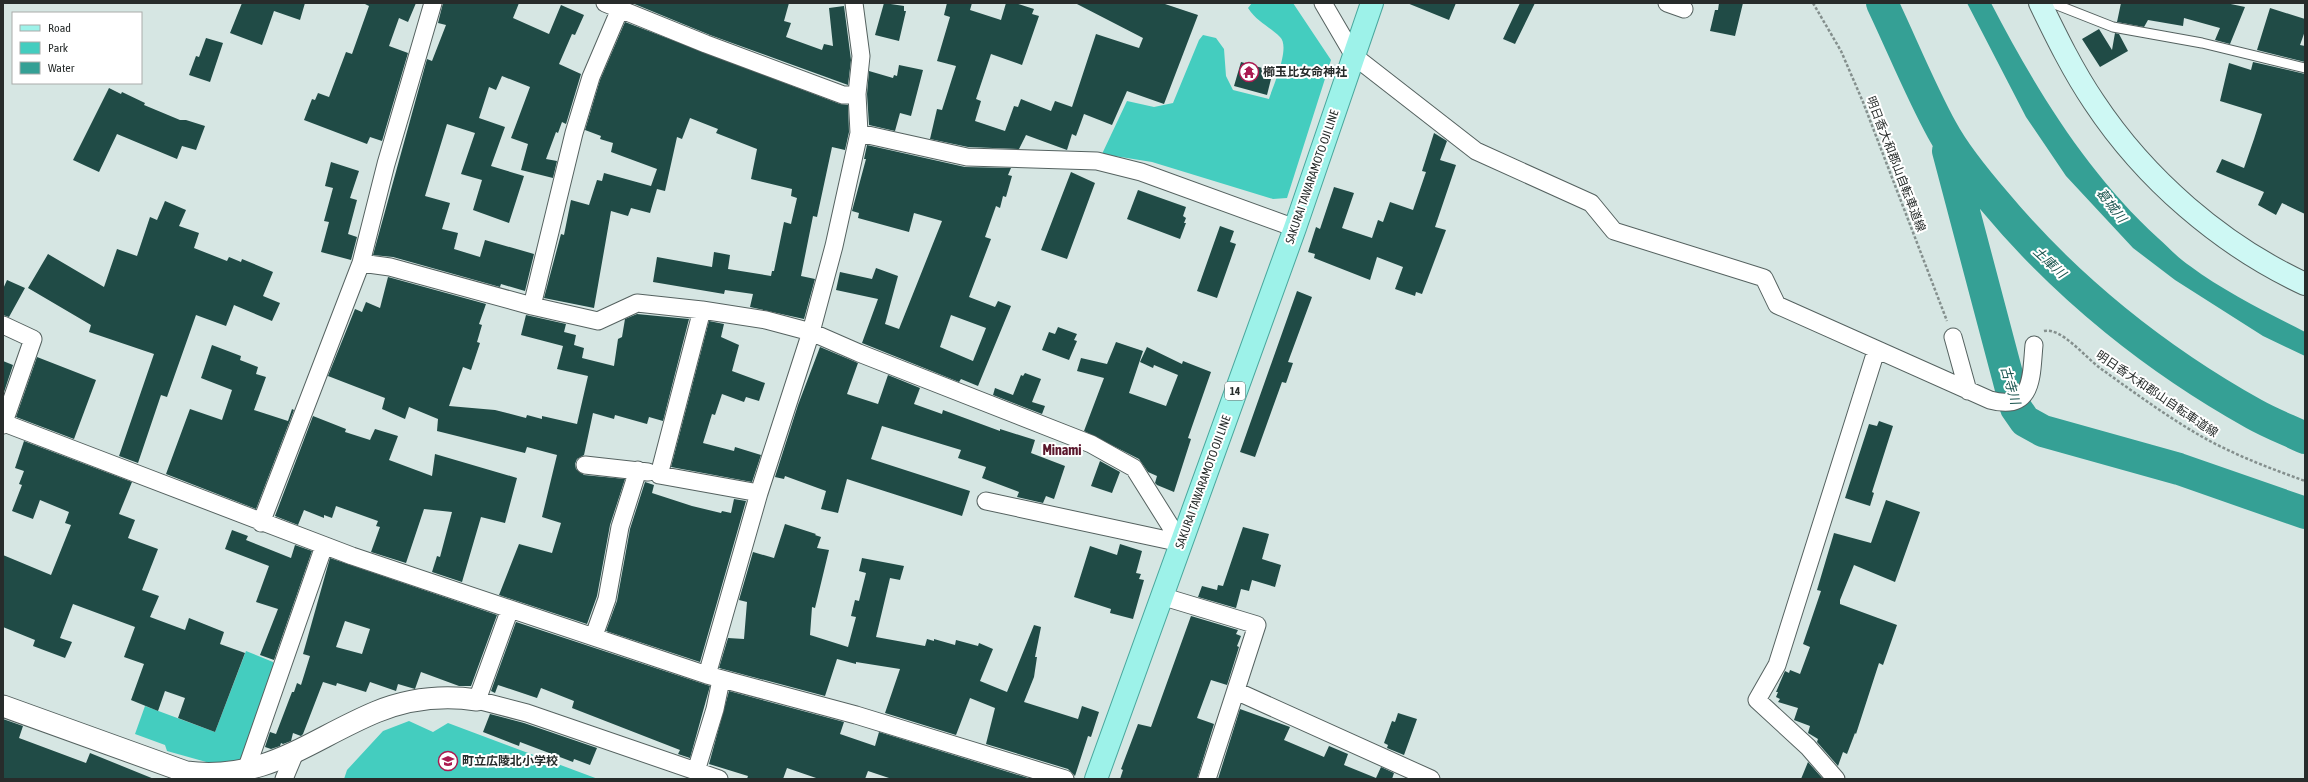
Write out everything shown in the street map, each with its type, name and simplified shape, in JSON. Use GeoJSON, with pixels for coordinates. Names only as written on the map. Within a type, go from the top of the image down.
{"type":"FeatureCollection","features":[{"type":"Feature","properties":{"kind":"main road","name":"SAKURAI TAWARAMOTO OJI LINE"},"geometry":{"type":"LineString","coordinates":[[1096,779],[1295,228],[1372,3]]}},
{"type":"Feature","properties":{"kind":"main road"},"geometry":{"type":"LineString","coordinates":[[2040,3],[2062,48],[2093,102],[2134,155],[2185,205],[2237,245],[2305,284]]}},
{"type":"Feature","properties":{"kind":"street"},"geometry":{"type":"LineString","coordinates":[[261,523],[360,263],[389,151],[433,3]]}},
{"type":"Feature","properties":{"kind":"street"},"geometry":{"type":"LineString","coordinates":[[696,771],[715,709],[714,677],[759,493],[811,332],[834,246],[859,132],[857,94],[861,56],[854,3]]}},
{"type":"Feature","properties":{"kind":"street"},"geometry":{"type":"LineString","coordinates":[[1323,3],[1354,56],[1476,152],[1591,203],[1614,231],[1764,278],[1778,305],[1876,351],[1968,391],[2000,403],[2017,400],[2027,393],[2031,381],[2034,345]]}},
{"type":"Feature","properties":{"kind":"street"},"geometry":{"type":"LineString","coordinates":[[1667,3],[1684,9]]}},
{"type":"Feature","properties":{"kind":"street"},"geometry":{"type":"LineString","coordinates":[[532,306],[574,133],[613,6],[706,44],[843,95],[857,94]]}},
{"type":"Feature","properties":{"kind":"street"},"geometry":{"type":"LineString","coordinates":[[859,132],[967,157],[1097,161],[1141,172],[1295,228]]}},
{"type":"Feature","properties":{"kind":"street"},"geometry":{"type":"LineString","coordinates":[[360,263],[390,267],[532,306],[598,321],[637,303],[702,310],[766,320],[811,332],[1091,444],[1134,468],[1180,543]]}},
{"type":"Feature","properties":{"kind":"street"},"geometry":{"type":"LineString","coordinates":[[659,475],[702,310]]}},
{"type":"Feature","properties":{"kind":"street"},"geometry":{"type":"LineString","coordinates":[[3,325],[33,339],[3,424],[324,546],[596,638],[714,677],[862,717],[1065,779]]}},
{"type":"Feature","properties":{"kind":"street"},"geometry":{"type":"LineString","coordinates":[[1953,337],[1968,391]]}},
{"type":"Feature","properties":{"kind":"street"},"geometry":{"type":"LineString","coordinates":[[1836,779],[1808,747],[1757,700],[1777,665],[1876,351]]}},
{"type":"Feature","properties":{"kind":"street"},"geometry":{"type":"LineString","coordinates":[[585,465],[638,470],[759,493]]}},
{"type":"Feature","properties":{"kind":"street"},"geometry":{"type":"LineString","coordinates":[[596,638],[596,630],[607,599],[620,527],[638,470]]}},
{"type":"Feature","properties":{"kind":"street"},"geometry":{"type":"LineString","coordinates":[[986,501],[1180,543]]}},
{"type":"Feature","properties":{"kind":"street"},"geometry":{"type":"LineString","coordinates":[[245,773],[324,546]]}},
{"type":"Feature","properties":{"kind":"street"},"geometry":{"type":"LineString","coordinates":[[1161,596],[1257,625],[1207,779]]}},
{"type":"Feature","properties":{"kind":"street"},"geometry":{"type":"LineString","coordinates":[[478,700],[510,609]]}},
{"type":"Feature","properties":{"kind":"street"},"geometry":{"type":"LineString","coordinates":[[1236,691],[1431,779]]}},
{"type":"Feature","properties":{"kind":"street"},"geometry":{"type":"LineString","coordinates":[[3,706],[186,772],[204,776],[221,776],[245,773],[275,764],[376,712],[400,704],[443,697],[478,700],[527,713],[719,779]]}},
{"type":"Feature","properties":{"kind":"street"},"geometry":{"type":"LineString","coordinates":[[284,779],[294,755]]}},
{"type":"Feature","properties":{"kind":"lane"},"geometry":{"type":"LineString","coordinates":[[2052,3],[2113,27],[2202,43],[2305,68]]}},
{"type":"Feature","properties":{"kind":"path","name":"明日香大和郡山自転車道線"},"geometry":{"type":"LineString","coordinates":[[1813,3],[1841,51],[1860,95],[1953,337]]}},
{"type":"Feature","properties":{"kind":"path","name":"明日香大和郡山自転車道線"},"geometry":{"type":"LineString","coordinates":[[2034,345],[2036,337],[2044,331],[2052,330],[2061,334],[2108,374],[2199,435],[2271,468],[2305,481]]}},
{"type":"Feature","properties":{"kind":"green space"},"geometry":{"type":"Polygon","coordinates":[[[1252,3],[1293,3],[1331,60],[1287,198],[1273,199],[1152,162],[1102,154],[1127,101],[1154,107],[1173,103],[1199,40],[1203,35],[1216,38],[1224,49],[1226,76],[1233,90],[1269,99],[1280,67],[1283,42],[1280,37],[1259,20],[1248,8],[1252,3]]]}},
{"type":"Feature","properties":{"kind":"green space"},"geometry":{"type":"Polygon","coordinates":[[[246,651],[273,662],[275,673],[245,759],[217,765],[167,751],[165,745],[135,734],[145,706],[215,732],[246,651]]]}},
{"type":"Feature","properties":{"kind":"green space","name":"町立広陵北小学校"},"geometry":{"type":"Polygon","coordinates":[[[409,721],[433,732],[448,723],[598,779],[344,779],[347,770],[383,731],[409,721]]]}},
{"type":"Feature","properties":{"kind":"water","name":"葛城川"},"geometry":{"type":"Polygon","coordinates":[[[1967,3],[1991,3],[2044,98],[2064,128],[2108,186],[2132,213],[2177,256],[2203,275],[2246,301],[2305,332],[2305,356],[2263,336],[2175,280],[2133,248],[2066,176],[2026,117],[1967,3]]]}},
{"type":"Feature","properties":{"kind":"building"},"geometry":{"type":"Polygon","coordinates":[[[242,3],[305,3],[300,20],[274,11],[262,45],[230,33],[242,3]]]}},
{"type":"Feature","properties":{"kind":"building"},"geometry":{"type":"Polygon","coordinates":[[[363,3],[416,3],[408,22],[399,18],[389,46],[408,53],[382,141],[370,137],[367,144],[304,120],[312,99],[315,100],[318,93],[329,97],[346,52],[352,54],[369,6],[363,3]]]}},
{"type":"Feature","properties":{"kind":"building"},"geometry":{"type":"Polygon","coordinates":[[[443,3],[519,3],[513,18],[549,34],[561,5],[584,15],[575,35],[572,34],[559,64],[581,74],[566,124],[562,122],[558,133],[556,132],[546,159],[557,161],[553,178],[521,170],[528,144],[511,138],[530,87],[502,76],[496,90],[489,87],[479,118],[505,127],[491,166],[524,176],[509,223],[473,210],[482,180],[461,174],[475,133],[447,124],[425,196],[450,203],[442,229],[458,233],[454,249],[480,257],[485,240],[534,254],[525,291],[501,284],[500,287],[393,257],[373,255],[427,59],[432,61],[446,25],[438,23],[443,3]]]}},
{"type":"Feature","properties":{"kind":"building"},"geometry":{"type":"Polygon","coordinates":[[[632,3],[789,3],[784,21],[791,23],[786,37],[822,50],[824,44],[833,46],[829,8],[844,6],[851,60],[848,85],[710,35],[632,3]]]}},
{"type":"Feature","properties":{"kind":"building"},"geometry":{"type":"Polygon","coordinates":[[[884,3],[904,6],[904,11],[906,11],[899,41],[875,35],[884,3]]]}},
{"type":"Feature","properties":{"kind":"building"},"geometry":{"type":"Polygon","coordinates":[[[947,3],[972,3],[970,10],[1001,20],[1006,3],[1015,3],[1034,9],[1032,14],[1039,16],[1022,65],[991,54],[976,99],[981,101],[975,121],[1005,131],[1014,106],[1018,107],[1021,99],[1051,111],[1055,101],[1072,107],[1096,34],[1139,48],[1143,38],[1075,3],[1162,3],[1198,15],[1164,104],[1127,91],[1112,125],[1084,114],[1076,136],[1072,134],[1067,150],[1026,135],[1019,149],[968,147],[930,139],[937,109],[942,110],[956,66],[937,61],[950,17],[944,15],[947,3]]]}},
{"type":"Feature","properties":{"kind":"building"},"geometry":{"type":"Polygon","coordinates":[[[1407,3],[1456,3],[1449,20],[1407,3]]]}},
{"type":"Feature","properties":{"kind":"building"},"geometry":{"type":"Polygon","coordinates":[[[1520,3],[1535,3],[1515,44],[1503,39],[1520,3]]]}},
{"type":"Feature","properties":{"kind":"building"},"geometry":{"type":"Polygon","coordinates":[[[1719,3],[1743,3],[1735,36],[1710,31],[1715,10],[1718,10],[1719,3]]]}},
{"type":"Feature","properties":{"kind":"building"},"geometry":{"type":"Polygon","coordinates":[[[2121,3],[2226,3],[2245,7],[2230,44],[2215,40],[2220,28],[2184,18],[2183,26],[2148,20],[2144,27],[2117,22],[2121,3]]]}},
{"type":"Feature","properties":{"kind":"building"},"geometry":{"type":"Polygon","coordinates":[[[2270,8],[2305,19],[2305,31],[2300,45],[2305,46],[2305,62],[2257,50],[2270,8]]]}},
{"type":"Feature","properties":{"kind":"building"},"geometry":{"type":"Polygon","coordinates":[[[625,22],[840,104],[848,105],[849,132],[845,150],[832,147],[817,217],[813,216],[801,276],[815,279],[804,319],[750,307],[753,294],[725,290],[724,294],[653,282],[657,257],[712,267],[714,252],[730,255],[728,269],[771,276],[772,271],[774,271],[784,222],[791,224],[797,198],[791,196],[792,189],[751,179],[757,149],[716,133],[718,129],[690,118],[682,139],[677,137],[665,191],[657,189],[650,213],[631,208],[628,216],[611,211],[594,308],[544,298],[561,234],[564,235],[571,200],[589,205],[597,180],[602,181],[604,173],[651,186],[657,169],[611,152],[613,143],[600,139],[601,136],[585,130],[600,80],[625,22]]]}},
{"type":"Feature","properties":{"kind":"building"},"geometry":{"type":"Polygon","coordinates":[[[2099,29],[2112,50],[2115,33],[2119,34],[2128,51],[2100,67],[2082,39],[2099,29]]]}},
{"type":"Feature","properties":{"kind":"building"},"geometry":{"type":"Polygon","coordinates":[[[206,38],[223,43],[210,82],[189,75],[196,56],[199,57],[206,38]]]}},
{"type":"Feature","properties":{"kind":"building"},"geometry":{"type":"Polygon","coordinates":[[[1241,62],[1273,71],[1267,95],[1234,86],[1241,62]]]}},
{"type":"Feature","properties":{"kind":"building"},"geometry":{"type":"Polygon","coordinates":[[[2253,62],[2305,74],[2305,214],[2282,203],[2276,215],[2258,205],[2264,192],[2216,172],[2222,159],[2244,168],[2254,139],[2262,114],[2220,101],[2229,63],[2251,70],[2253,62]]]}},
{"type":"Feature","properties":{"kind":"building"},"geometry":{"type":"Polygon","coordinates":[[[899,65],[923,70],[911,116],[900,113],[895,131],[869,125],[867,94],[869,71],[893,78],[894,75],[897,76],[899,65]]]}},
{"type":"Feature","properties":{"kind":"building"},"geometry":{"type":"Polygon","coordinates":[[[109,88],[121,94],[122,92],[145,103],[144,105],[180,120],[186,120],[205,126],[196,150],[182,146],[177,159],[117,134],[99,172],[73,160],[109,88]]]}},
{"type":"Feature","properties":{"kind":"building"},"geometry":{"type":"Polygon","coordinates":[[[1434,133],[1447,141],[1440,160],[1456,165],[1435,227],[1446,230],[1422,294],[1416,292],[1415,296],[1395,289],[1403,267],[1377,257],[1370,280],[1314,258],[1315,254],[1308,252],[1316,227],[1320,229],[1334,187],[1354,193],[1342,228],[1372,238],[1378,220],[1383,222],[1390,202],[1413,210],[1426,172],[1422,171],[1434,133]]]}},
{"type":"Feature","properties":{"kind":"building"},"geometry":{"type":"Polygon","coordinates":[[[867,145],[965,167],[1011,168],[1008,175],[1012,176],[1006,197],[1003,196],[1000,208],[996,206],[985,237],[991,239],[969,297],[995,307],[998,301],[1011,306],[978,386],[961,379],[959,382],[862,343],[878,299],[836,290],[840,272],[872,279],[876,268],[898,276],[885,324],[899,329],[942,221],[914,213],[909,232],[858,218],[859,213],[852,211],[866,159],[864,159],[867,145]],[[951,315],[940,347],[973,361],[986,328],[951,315]]]}},
{"type":"Feature","properties":{"kind":"building"},"geometry":{"type":"Polygon","coordinates":[[[331,162],[359,171],[350,198],[357,200],[348,234],[357,237],[351,260],[321,252],[329,222],[324,221],[333,188],[325,186],[331,162]]]}},
{"type":"Feature","properties":{"kind":"building"},"geometry":{"type":"Polygon","coordinates":[[[1071,172],[1095,183],[1067,259],[1041,250],[1071,172]]]}},
{"type":"Feature","properties":{"kind":"building"},"geometry":{"type":"Polygon","coordinates":[[[1138,190],[1186,207],[1183,216],[1186,218],[1184,223],[1186,223],[1180,239],[1127,219],[1138,190]]]}},
{"type":"Feature","properties":{"kind":"building"},"geometry":{"type":"Polygon","coordinates":[[[165,201],[186,210],[179,226],[199,233],[194,248],[227,261],[229,257],[241,262],[242,259],[273,272],[263,296],[280,303],[272,321],[234,305],[226,326],[196,315],[167,397],[161,395],[138,463],[119,456],[154,354],[89,332],[91,325],[28,288],[48,254],[104,287],[117,249],[137,256],[150,217],[157,220],[165,201]]]}},
{"type":"Feature","properties":{"kind":"building"},"geometry":{"type":"Polygon","coordinates":[[[1220,226],[1234,231],[1230,242],[1236,244],[1217,298],[1197,291],[1220,226]]]}},
{"type":"Feature","properties":{"kind":"building"},"geometry":{"type":"Polygon","coordinates":[[[388,277],[486,304],[479,324],[482,325],[477,342],[480,343],[471,370],[463,367],[449,406],[495,410],[526,418],[527,415],[542,419],[542,416],[577,424],[588,376],[557,369],[563,346],[521,335],[526,315],[566,324],[564,332],[576,335],[574,345],[584,348],[582,358],[614,366],[618,339],[622,337],[625,319],[637,314],[689,319],[663,421],[649,417],[647,424],[615,415],[614,419],[593,413],[584,455],[577,459],[575,464],[576,469],[584,475],[625,479],[610,525],[597,596],[587,624],[499,595],[519,544],[552,553],[561,523],[542,517],[557,455],[527,447],[525,453],[437,431],[438,419],[409,407],[405,419],[382,409],[385,398],[328,376],[355,309],[362,312],[366,302],[380,308],[388,277]]]}},
{"type":"Feature","properties":{"kind":"building"},"geometry":{"type":"Polygon","coordinates":[[[7,280],[25,288],[9,317],[3,315],[3,289],[7,280]]]}},
{"type":"Feature","properties":{"kind":"building"},"geometry":{"type":"Polygon","coordinates":[[[1297,291],[1312,297],[1288,362],[1293,363],[1286,383],[1282,382],[1255,457],[1240,452],[1297,291]]]}},
{"type":"Feature","properties":{"kind":"building"},"geometry":{"type":"Polygon","coordinates":[[[709,321],[724,324],[721,337],[739,345],[732,371],[765,383],[759,401],[746,397],[744,402],[722,394],[715,415],[712,414],[703,443],[734,451],[735,447],[761,455],[752,482],[671,467],[709,321]]]}},
{"type":"Feature","properties":{"kind":"building"},"geometry":{"type":"Polygon","coordinates":[[[1058,327],[1077,334],[1074,340],[1077,341],[1069,360],[1042,350],[1049,332],[1055,334],[1058,327]]]}},
{"type":"Feature","properties":{"kind":"building"},"geometry":{"type":"Polygon","coordinates":[[[1116,342],[1143,351],[1129,393],[1166,406],[1178,375],[1154,365],[1153,368],[1140,362],[1147,347],[1182,364],[1183,361],[1211,372],[1188,438],[1191,439],[1174,492],[1157,485],[1155,483],[1157,476],[1148,472],[1139,459],[1084,431],[1104,378],[1077,371],[1081,358],[1107,364],[1116,342]]]}},
{"type":"Feature","properties":{"kind":"building"},"geometry":{"type":"Polygon","coordinates":[[[212,345],[241,356],[240,360],[258,367],[256,374],[266,377],[254,410],[288,421],[292,409],[294,410],[256,509],[166,474],[190,409],[222,420],[232,390],[201,378],[212,345]]]}},
{"type":"Feature","properties":{"kind":"building"},"geometry":{"type":"Polygon","coordinates":[[[820,347],[858,363],[847,394],[878,404],[888,375],[920,388],[914,404],[942,414],[943,410],[1000,431],[1000,429],[1035,440],[1031,453],[1065,466],[1054,499],[1046,496],[1043,503],[1017,497],[1019,492],[982,478],[986,467],[958,458],[961,450],[882,426],[871,459],[970,491],[962,516],[847,479],[838,513],[821,509],[826,491],[785,476],[784,479],[775,477],[798,405],[820,347]]]}},
{"type":"Feature","properties":{"kind":"building"},"geometry":{"type":"Polygon","coordinates":[[[37,357],[96,380],[74,439],[16,417],[37,357]]]}},
{"type":"Feature","properties":{"kind":"building"},"geometry":{"type":"Polygon","coordinates":[[[3,361],[13,365],[3,395],[3,361]]]}},
{"type":"Feature","properties":{"kind":"building"},"geometry":{"type":"Polygon","coordinates":[[[1025,373],[1041,379],[1032,402],[1045,406],[1042,414],[993,395],[995,388],[1013,395],[1021,375],[1023,376],[1025,373]]]}},
{"type":"Feature","properties":{"kind":"building"},"geometry":{"type":"Polygon","coordinates":[[[313,416],[346,429],[345,432],[370,440],[375,429],[398,436],[389,460],[432,476],[435,454],[517,478],[505,523],[481,517],[462,582],[432,572],[437,556],[440,557],[452,512],[424,509],[406,563],[371,552],[380,527],[376,526],[378,521],[336,506],[332,518],[324,515],[324,518],[304,510],[298,525],[275,516],[313,416]]]}},
{"type":"Feature","properties":{"kind":"building"},"geometry":{"type":"Polygon","coordinates":[[[1879,421],[1893,426],[1872,492],[1874,493],[1870,506],[1845,498],[1869,424],[1877,426],[1879,421]]]}},
{"type":"Feature","properties":{"kind":"building"},"geometry":{"type":"Polygon","coordinates":[[[24,441],[132,482],[119,514],[135,520],[128,538],[158,549],[142,590],[159,596],[150,617],[185,630],[189,618],[224,632],[220,644],[245,653],[215,732],[178,718],[185,698],[165,691],[158,711],[131,700],[144,664],[124,657],[135,627],[73,604],[60,638],[72,642],[65,658],[33,646],[35,640],[3,627],[3,555],[51,575],[71,525],[65,523],[69,512],[40,500],[33,519],[12,511],[22,485],[19,484],[24,471],[15,468],[24,441]]]}},
{"type":"Feature","properties":{"kind":"building"},"geometry":{"type":"Polygon","coordinates":[[[1100,461],[1120,472],[1112,493],[1091,486],[1100,461]]]}},
{"type":"Feature","properties":{"kind":"building"},"geometry":{"type":"Polygon","coordinates":[[[645,482],[654,485],[652,493],[692,506],[721,513],[722,511],[731,513],[734,499],[746,501],[700,662],[606,631],[617,601],[630,529],[645,482]]]}},
{"type":"Feature","properties":{"kind":"building"},"geometry":{"type":"Polygon","coordinates":[[[1886,500],[1920,512],[1895,582],[1854,565],[1840,600],[1840,604],[1897,625],[1883,665],[1879,663],[1856,734],[1855,733],[1847,754],[1843,752],[1838,766],[1817,742],[1818,739],[1808,733],[1810,726],[1794,720],[1798,708],[1778,702],[1780,699],[1776,697],[1778,692],[1776,692],[1785,671],[1789,673],[1790,670],[1800,674],[1810,647],[1803,644],[1821,591],[1817,590],[1834,533],[1871,543],[1886,500]]]}},
{"type":"Feature","properties":{"kind":"building"},"geometry":{"type":"Polygon","coordinates":[[[785,524],[816,534],[815,535],[821,537],[817,548],[829,550],[815,608],[812,607],[810,635],[848,647],[856,617],[851,616],[855,600],[859,601],[866,573],[859,571],[862,558],[904,566],[900,580],[890,578],[876,637],[925,646],[927,639],[934,641],[934,639],[955,645],[956,640],[978,646],[979,643],[993,649],[980,681],[1007,692],[1034,625],[1041,627],[1035,657],[1037,657],[1034,677],[1024,702],[1078,719],[1082,706],[1099,712],[1091,737],[1088,736],[1075,776],[1068,769],[986,744],[995,708],[970,698],[956,735],[885,713],[900,669],[856,662],[856,664],[837,659],[825,696],[719,668],[728,638],[744,639],[747,602],[739,600],[753,552],[774,558],[785,524]]]}},
{"type":"Feature","properties":{"kind":"building"},"geometry":{"type":"Polygon","coordinates":[[[1243,527],[1269,534],[1262,559],[1281,565],[1275,587],[1252,580],[1249,591],[1241,589],[1236,608],[1198,597],[1202,586],[1217,590],[1218,585],[1223,586],[1243,527]]]}},
{"type":"Feature","properties":{"kind":"building"},"geometry":{"type":"Polygon","coordinates":[[[232,530],[248,536],[246,540],[291,558],[295,545],[312,551],[274,660],[260,655],[278,609],[256,602],[269,566],[225,549],[232,530]]]}},
{"type":"Feature","properties":{"kind":"building"},"geometry":{"type":"Polygon","coordinates":[[[1120,544],[1142,551],[1136,573],[1141,574],[1139,579],[1144,580],[1133,619],[1110,613],[1111,609],[1074,597],[1090,546],[1117,555],[1120,544]]]}},
{"type":"Feature","properties":{"kind":"building"},"geometry":{"type":"Polygon","coordinates":[[[330,558],[497,615],[471,686],[459,686],[421,672],[415,689],[398,684],[396,691],[370,682],[366,692],[337,683],[336,686],[323,682],[303,734],[301,736],[293,733],[291,741],[283,744],[281,743],[280,746],[271,749],[265,747],[270,732],[276,734],[297,683],[301,685],[310,656],[303,654],[330,558]],[[345,621],[336,647],[362,654],[370,629],[345,621]]]}},
{"type":"Feature","properties":{"kind":"building"},"geometry":{"type":"Polygon","coordinates":[[[1191,616],[1238,630],[1236,634],[1241,636],[1227,685],[1211,680],[1197,718],[1214,724],[1197,779],[1120,779],[1123,770],[1121,769],[1138,724],[1151,727],[1191,616]]]}},
{"type":"Feature","properties":{"kind":"building"},"geometry":{"type":"Polygon","coordinates":[[[516,622],[710,686],[690,758],[678,754],[680,750],[572,708],[574,701],[541,688],[537,698],[498,685],[495,693],[491,691],[516,622]]]}},
{"type":"Feature","properties":{"kind":"building"},"geometry":{"type":"Polygon","coordinates":[[[729,691],[844,722],[840,734],[875,746],[879,732],[1031,779],[892,779],[868,771],[865,779],[819,779],[787,768],[783,779],[747,779],[748,776],[709,764],[729,691]]]}},
{"type":"Feature","properties":{"kind":"building"},"geometry":{"type":"Polygon","coordinates":[[[1240,709],[1290,727],[1284,740],[1324,757],[1329,746],[1348,754],[1344,765],[1376,778],[1381,767],[1394,773],[1392,779],[1218,779],[1240,709]]]}},
{"type":"Feature","properties":{"kind":"building"},"geometry":{"type":"Polygon","coordinates":[[[1398,713],[1417,719],[1404,755],[1387,748],[1388,745],[1384,743],[1392,721],[1395,722],[1398,713]]]}},
{"type":"Feature","properties":{"kind":"building"},"geometry":{"type":"Polygon","coordinates":[[[490,714],[524,723],[597,748],[590,765],[574,759],[573,762],[520,742],[519,746],[483,732],[490,714]]]}},
{"type":"Feature","properties":{"kind":"building"},"geometry":{"type":"Polygon","coordinates":[[[3,719],[23,726],[19,738],[86,763],[90,753],[154,779],[3,779],[3,719]]]}},
{"type":"Feature","properties":{"kind":"building"},"geometry":{"type":"Polygon","coordinates":[[[1808,762],[1823,779],[1801,779],[1808,762]]]}},
{"type":"Feature","properties":{"kind":"waterway","name":"土庫川"},"geometry":{"type":"LineString","coordinates":[[1882,3],[1926,99],[1942,130],[1960,159],[1974,177],[2023,234],[2083,293],[2148,346],[2218,393],[2254,414],[2305,438]]}},
{"type":"Feature","properties":{"kind":"waterway","name":"古寺川"},"geometry":{"type":"LineString","coordinates":[[1948,151],[2016,408],[2025,421],[2043,431],[2179,469],[2305,513]]}},
{"type":"Feature","properties":{"kind":"place","name":"櫛玉比女命神社"},"geometry":{"type":"Point","coordinates":[1249,72]}},
{"type":"Feature","properties":{"kind":"place","name":"町立広陵北小学校"},"geometry":{"type":"Point","coordinates":[448,761]}},
{"type":"Feature","properties":{"kind":"district","name":"Minami"},"geometry":{"type":"Point","coordinates":[1062,450]}}]}
